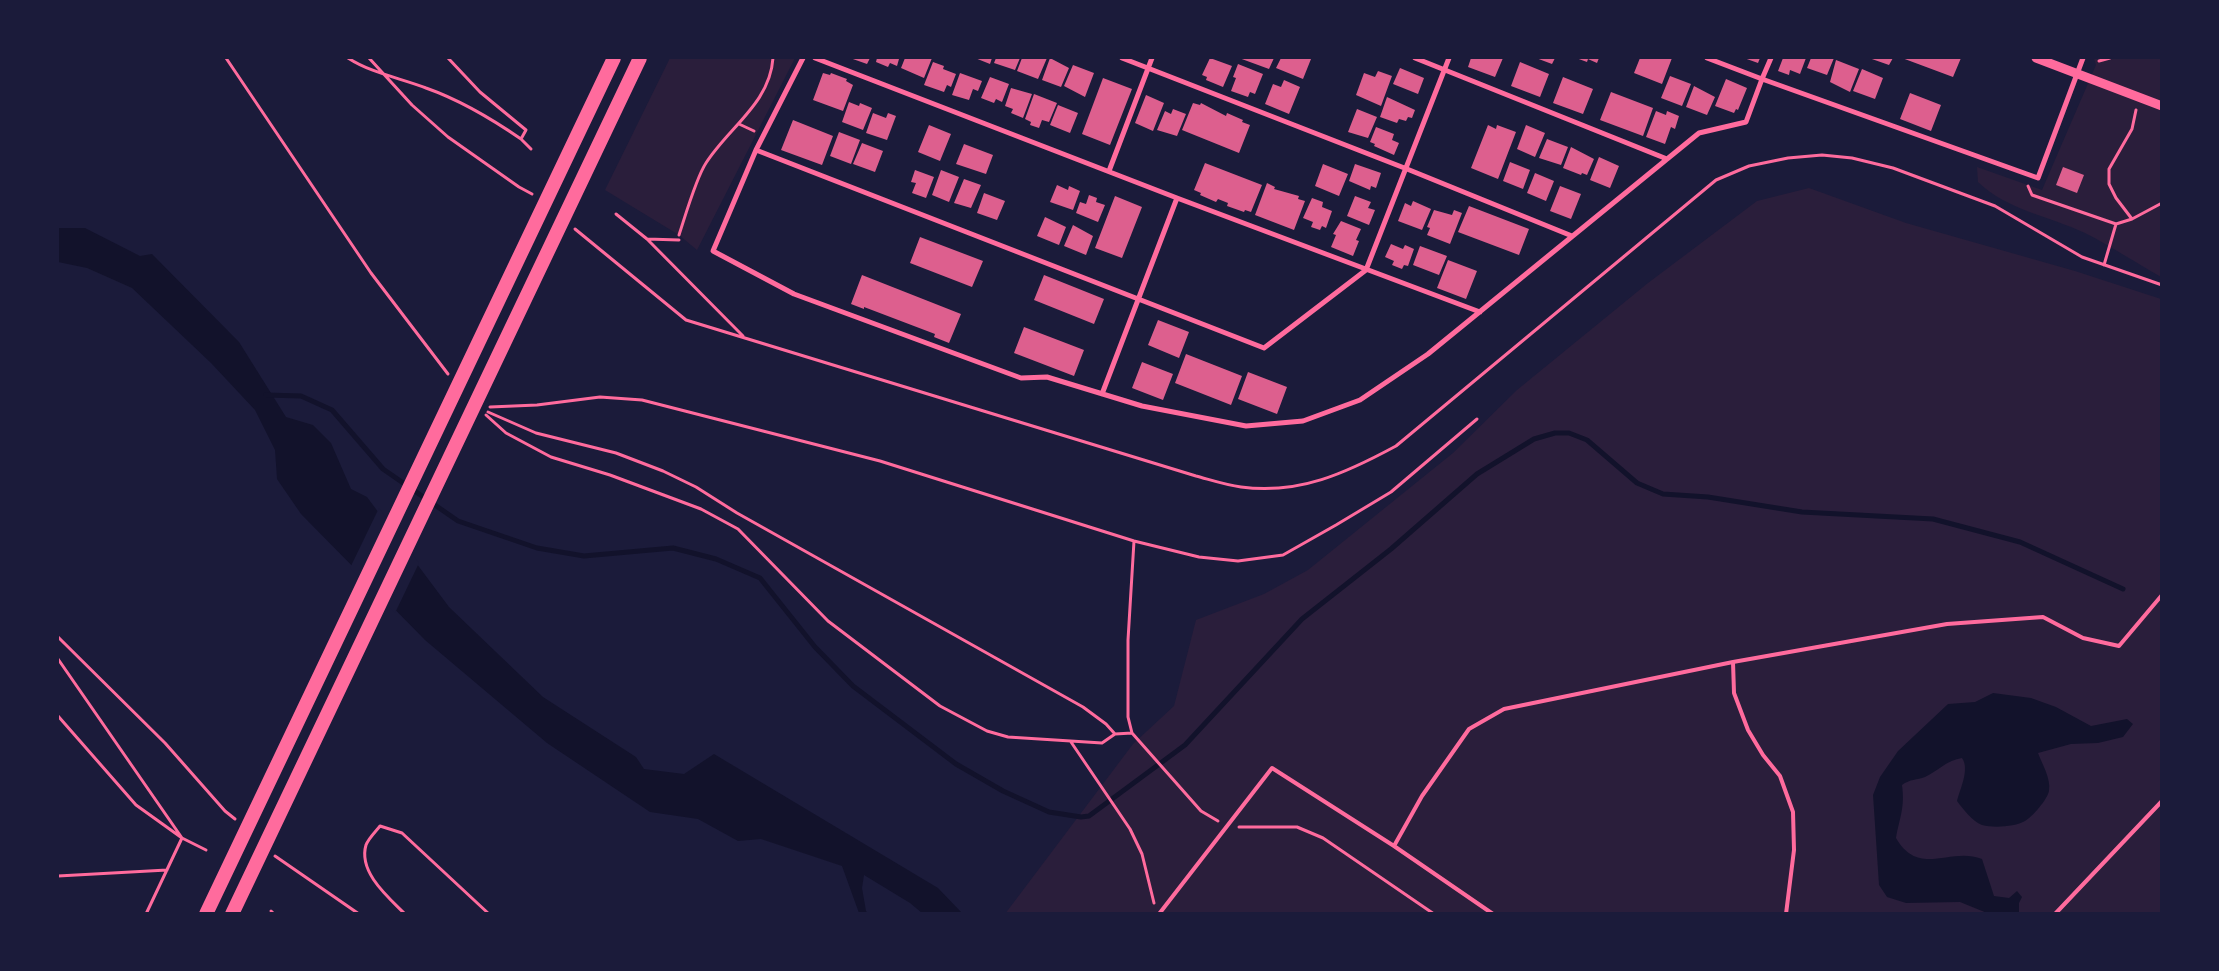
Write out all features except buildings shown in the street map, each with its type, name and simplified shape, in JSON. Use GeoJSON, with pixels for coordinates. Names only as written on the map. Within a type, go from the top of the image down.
{"type":"FeatureCollection","features":[{"type":"Feature","properties":{"kind":"highway"},"geometry":{"type":"LineString","coordinates":[[206,914],[614,58]]}},
{"type":"Feature","properties":{"kind":"highway"},"geometry":{"type":"LineString","coordinates":[[232,914],[640,58]]}},
{"type":"Feature","properties":{"kind":"street"},"geometry":{"type":"LineString","coordinates":[[803,58],[756,150],[713,251],[794,294],[1021,378],[1047,377],[1142,406],[1246,426],[1303,421],[1360,400],[1428,354],[1699,133],[1746,122],[1771,58]]}},
{"type":"Feature","properties":{"kind":"street"},"geometry":{"type":"LineString","coordinates":[[815,58],[1480,312]]}},
{"type":"Feature","properties":{"kind":"street"},"geometry":{"type":"LineString","coordinates":[[1122,58],[1407,169],[1572,236]]}},
{"type":"Feature","properties":{"kind":"street"},"geometry":{"type":"LineString","coordinates":[[1109,171],[1152,58]]}},
{"type":"Feature","properties":{"kind":"street"},"geometry":{"type":"LineString","coordinates":[[1415,58],[1667,159]]}},
{"type":"Feature","properties":{"kind":"street"},"geometry":{"type":"LineString","coordinates":[[756,150],[1264,348],[1366,270],[1449,58]]}},
{"type":"Feature","properties":{"kind":"street"},"geometry":{"type":"LineString","coordinates":[[1707,58],[2038,178],[2084,58]]}},
{"type":"Feature","properties":{"kind":"street"},"geometry":{"type":"LineString","coordinates":[[2036,58],[2162,106]]}},
{"type":"Feature","properties":{"kind":"street"},"geometry":{"type":"LineString","coordinates":[[1102,394],[1178,198]]}},
{"type":"Feature","properties":{"kind":"lane"},"geometry":{"type":"LineString","coordinates":[[1394,846],[1422,796],[1469,729],[1504,709],[1734,662],[1947,624],[2043,617],[2082,638],[2119,646],[2162,595]]}},
{"type":"Feature","properties":{"kind":"lane"},"geometry":{"type":"LineString","coordinates":[[1734,662],[1734,693],[1748,730],[1763,755],[1780,776],[1793,812],[1794,850],[1786,914]]}},
{"type":"Feature","properties":{"kind":"lane"},"geometry":{"type":"LineString","coordinates":[[1159,914],[1272,768],[1394,846],[1493,914]]}},
{"type":"Feature","properties":{"kind":"lane"},"geometry":{"type":"LineString","coordinates":[[2055,914],[2162,801]]}},
{"type":"Feature","properties":{"kind":"path"},"geometry":{"type":"LineString","coordinates":[[226,58],[371,273],[454,380]]}},
{"type":"Feature","properties":{"kind":"path"},"geometry":{"type":"LineString","coordinates":[[348,58],[383,73],[428,88],[498,123],[521,139],[531,149]]}},
{"type":"Feature","properties":{"kind":"path"},"geometry":{"type":"LineString","coordinates":[[369,58],[412,105],[448,137],[519,187],[533,194]]}},
{"type":"Feature","properties":{"kind":"path"},"geometry":{"type":"LineString","coordinates":[[448,58],[480,92],[526,130],[521,139]]}},
{"type":"Feature","properties":{"kind":"path"},"geometry":{"type":"LineString","coordinates":[[679,235],[705,164],[756,104],[769,79],[773,58]]}},
{"type":"Feature","properties":{"kind":"path"},"geometry":{"type":"LineString","coordinates":[[2097,67],[2100,59],[2110,58]]}},
{"type":"Feature","properties":{"kind":"path"},"geometry":{"type":"LineString","coordinates":[[2132,219],[2116,198],[2110,184],[2109,169],[2132,129],[2136,110]]}},
{"type":"Feature","properties":{"kind":"path"},"geometry":{"type":"LineString","coordinates":[[739,124],[764,135]]}},
{"type":"Feature","properties":{"kind":"path"},"geometry":{"type":"LineString","coordinates":[[574,229],[686,320],[1196,476],[1242,487],[1273,488],[1310,485],[1355,468],[1396,446],[1716,180],[1749,166],[1788,158],[1822,155],[1852,158],[1893,168],[1995,206],[2082,257],[2162,285]]}},
{"type":"Feature","properties":{"kind":"path"},"geometry":{"type":"LineString","coordinates":[[2028,185],[2032,195],[2116,224],[2132,219],[2162,203]]}},
{"type":"Feature","properties":{"kind":"path"},"geometry":{"type":"LineString","coordinates":[[616,214],[647,239],[744,337]]}},
{"type":"Feature","properties":{"kind":"path"},"geometry":{"type":"LineString","coordinates":[[2104,265],[2116,224]]}},
{"type":"Feature","properties":{"kind":"path"},"geometry":{"type":"LineString","coordinates":[[647,239],[679,240]]}},
{"type":"Feature","properties":{"kind":"path"},"geometry":{"type":"LineString","coordinates":[[486,411],[600,397],[642,400],[880,461],[1134,541],[1199,557],[1238,561],[1283,555],[1391,492],[1476,419]]}},
{"type":"Feature","properties":{"kind":"path"},"geometry":{"type":"LineString","coordinates":[[486,411],[536,433],[616,453],[663,471],[696,487],[737,513],[1083,707],[1106,724],[1115,734]]}},
{"type":"Feature","properties":{"kind":"path"},"geometry":{"type":"LineString","coordinates":[[486,411],[506,433],[551,456],[610,475],[701,509],[738,529],[828,621],[940,706],[987,731],[1008,737],[1102,743],[1115,734],[1132,733]]}},
{"type":"Feature","properties":{"kind":"path"},"geometry":{"type":"LineString","coordinates":[[1134,541],[1128,640],[1128,717],[1132,733],[1201,811],[1211,819],[1221,822]]}},
{"type":"Feature","properties":{"kind":"path"},"geometry":{"type":"LineString","coordinates":[[58,637],[165,743],[235,819]]}},
{"type":"Feature","properties":{"kind":"path"},"geometry":{"type":"LineString","coordinates":[[58,659],[182,838]]}},
{"type":"Feature","properties":{"kind":"path"},"geometry":{"type":"LineString","coordinates":[[58,716],[136,804],[182,838],[206,850]]}},
{"type":"Feature","properties":{"kind":"path"},"geometry":{"type":"LineString","coordinates":[[1071,741],[1130,829],[1142,854],[1155,905]]}},
{"type":"Feature","properties":{"kind":"path"},"geometry":{"type":"LineString","coordinates":[[1230,825],[1240,828],[1297,827],[1323,838],[1434,914]]}},
{"type":"Feature","properties":{"kind":"path"},"geometry":{"type":"LineString","coordinates":[[405,914],[389,898],[366,868],[366,845],[380,826],[402,833],[489,914]]}},
{"type":"Feature","properties":{"kind":"path"},"geometry":{"type":"LineString","coordinates":[[146,914],[182,838]]}},
{"type":"Feature","properties":{"kind":"path"},"geometry":{"type":"LineString","coordinates":[[275,856],[359,914]]}},
{"type":"Feature","properties":{"kind":"path"},"geometry":{"type":"LineString","coordinates":[[58,876],[168,870]]}},
{"type":"Feature","properties":{"kind":"shaded area"},"geometry":{"type":"Polygon","coordinates":[[[670,58],[795,58],[697,250],[679,235],[605,190],[670,58]]]}},
{"type":"Feature","properties":{"kind":"shaded area"},"geometry":{"type":"Polygon","coordinates":[[[2094,58],[2161,58],[2161,277],[2085,233],[2015,206],[1989,192],[1978,182],[1977,167],[2042,190],[2096,65],[2094,58]]]}},
{"type":"Feature","properties":{"kind":"shaded area"},"geometry":{"type":"Polygon","coordinates":[[[1809,188],[1906,223],[2075,271],[2161,299],[2161,913],[1005,914],[1133,744],[1174,706],[1196,620],[1264,594],[1308,570],[1453,453],[1517,390],[1648,283],[1757,201],[1809,188]]]}},
{"type":"Feature","properties":{"kind":"shaded area"},"geometry":{"type":"Polygon","coordinates":[[[58,228],[85,228],[140,256],[152,254],[239,342],[286,417],[313,425],[331,443],[351,489],[367,497],[449,607],[543,697],[636,757],[644,769],[684,774],[714,754],[938,888],[962,913],[922,913],[910,903],[864,875],[862,888],[868,913],[859,913],[842,866],[761,839],[738,841],[698,819],[650,812],[547,743],[425,640],[301,514],[277,479],[275,450],[255,410],[211,363],[132,288],[87,268],[58,262],[58,228]]]}},
{"type":"Feature","properties":{"kind":"shaded area"},"geometry":{"type":"Polygon","coordinates":[[[1993,693],[2031,698],[2056,707],[2091,726],[2127,719],[2133,724],[2123,737],[2098,743],[2071,744],[2038,753],[2047,776],[2048,795],[2032,815],[2016,825],[1998,827],[1982,825],[1971,818],[1962,808],[1957,801],[1965,773],[1962,758],[1947,763],[1930,775],[1902,785],[1902,806],[1896,838],[1905,850],[1925,859],[1970,856],[1982,859],[1994,896],[2009,898],[2017,891],[2022,897],[2019,903],[2019,913],[1987,913],[1960,902],[1906,903],[1887,897],[1879,885],[1873,795],[1880,777],[1898,751],[1948,704],[1975,702],[1993,693]]]}},
{"type":"Feature","properties":{"kind":"pier"},"geometry":{"type":"Polygon","coordinates":[[[379,508],[419,563],[395,613],[350,568],[379,508]]]}},
{"type":"Feature","properties":{"kind":"waterway"},"geometry":{"type":"LineString","coordinates":[[266,395],[301,396],[332,410],[383,469],[458,521],[537,548],[584,556],[673,548],[716,559],[760,578],[815,647],[853,686],[956,764],[1003,791],[1049,812],[1081,817],[1089,816],[1185,745],[1302,619],[1391,549],[1477,474],[1534,439],[1555,433],[1569,433],[1587,440],[1637,483],[1663,494],[1708,497],[1802,512],[1933,519],[2020,542],[2123,589]]}}]}
